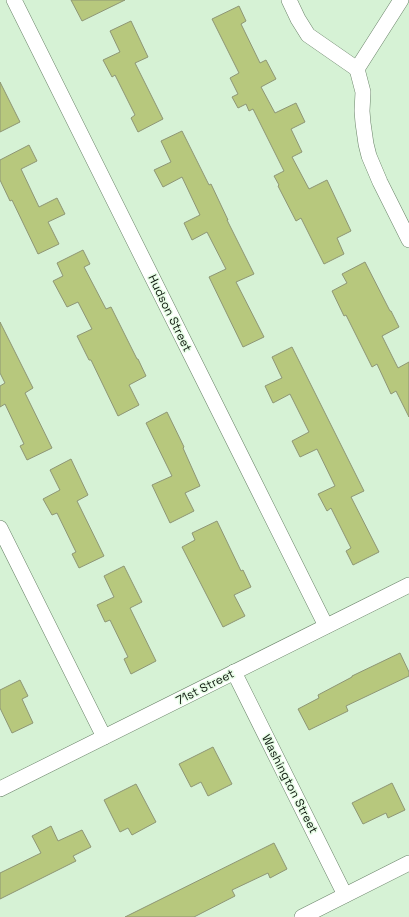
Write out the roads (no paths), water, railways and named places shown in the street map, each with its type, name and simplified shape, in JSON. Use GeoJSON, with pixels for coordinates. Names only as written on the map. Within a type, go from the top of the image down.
{"type":"FeatureCollection","features":[{"type":"Feature","properties":{"kind":"street","name":"Hudson Street"},"geometry":{"type":"LineString","coordinates":[[14,0],[326,626]]}},
{"type":"Feature","properties":{"kind":"street"},"geometry":{"type":"LineString","coordinates":[[289,0],[308,35],[357,69],[363,92],[362,111],[366,144],[380,182],[409,240]]}},
{"type":"Feature","properties":{"kind":"street"},"geometry":{"type":"LineString","coordinates":[[357,69],[401,0]]}},
{"type":"Feature","properties":{"kind":"street"},"geometry":{"type":"LineString","coordinates":[[0,528],[104,737]]}},
{"type":"Feature","properties":{"kind":"street","name":"71st Street"},"geometry":{"type":"LineString","coordinates":[[0,789],[409,585]]}},
{"type":"Feature","properties":{"kind":"street","name":"Washington Street"},"geometry":{"type":"LineString","coordinates":[[234,672],[345,895]]}},
{"type":"Feature","properties":{"kind":"street"},"geometry":{"type":"LineString","coordinates":[[302,917],[409,863]]}}]}
